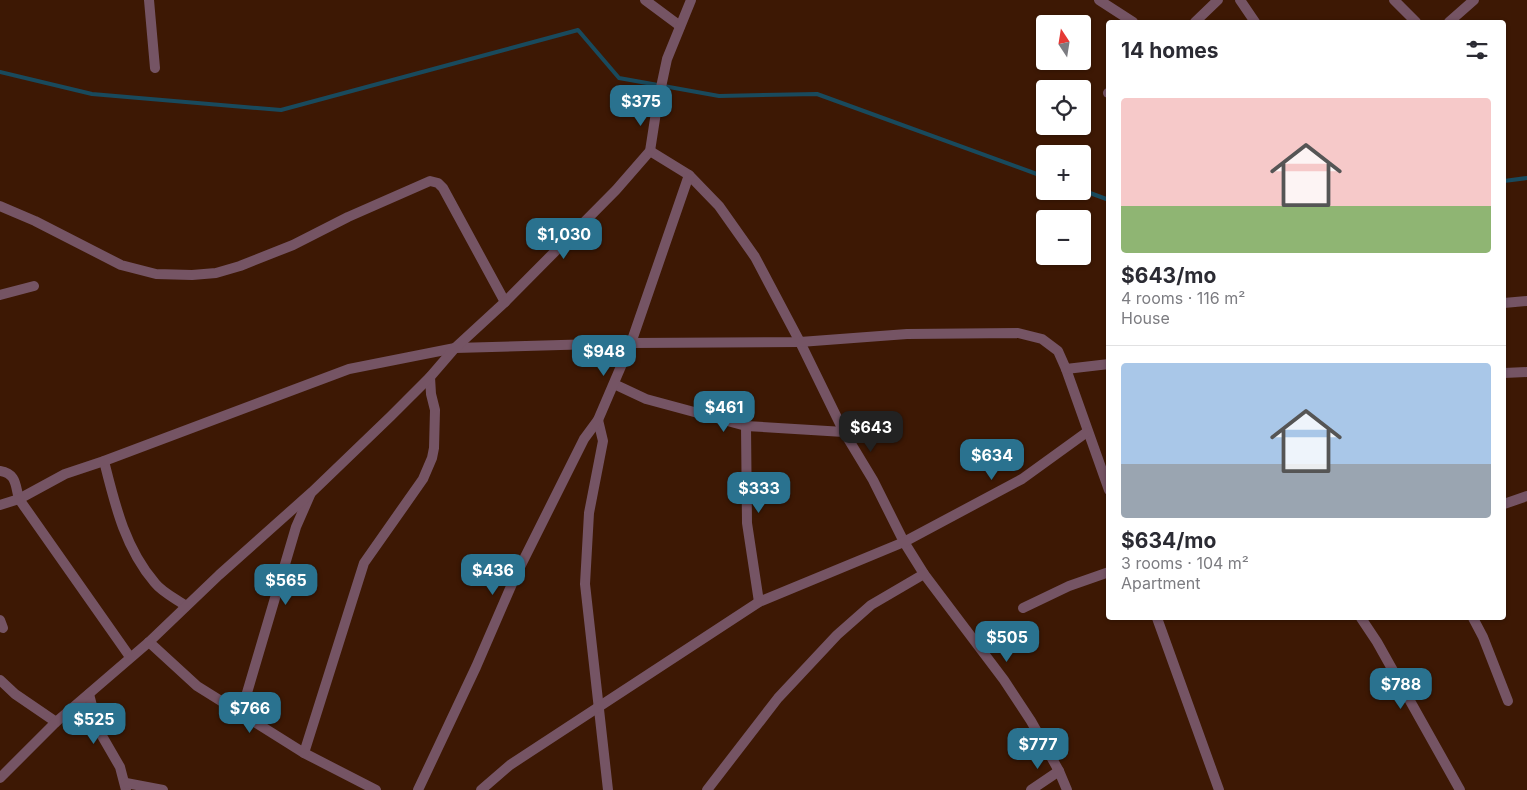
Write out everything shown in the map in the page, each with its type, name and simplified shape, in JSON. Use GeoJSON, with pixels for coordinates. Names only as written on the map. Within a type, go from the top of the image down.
{"type":"FeatureCollection","features":[{"type":"Feature","properties":{"kind":"street"},"geometry":{"type":"LineString","coordinates":[[149,0],[155,68]]}},
{"type":"Feature","properties":{"kind":"street"},"geometry":{"type":"LineString","coordinates":[[645,0],[680,26]]}},
{"type":"Feature","properties":{"kind":"street"},"geometry":{"type":"LineString","coordinates":[[0,778],[56,722],[148,642],[312,492],[430,377],[455,348],[505,302],[616,190],[650,151],[656,106],[667,59],[691,0]]}},
{"type":"Feature","properties":{"kind":"street"},"geometry":{"type":"LineString","coordinates":[[1099,0],[1130,20]]}},
{"type":"Feature","properties":{"kind":"street"},"geometry":{"type":"LineString","coordinates":[[1197,20],[1218,0]]}},
{"type":"Feature","properties":{"kind":"street"},"geometry":{"type":"LineString","coordinates":[[1240,0],[1254,20]]}},
{"type":"Feature","properties":{"kind":"street"},"geometry":{"type":"LineString","coordinates":[[1394,0],[1414,20]]}},
{"type":"Feature","properties":{"kind":"street"},"geometry":{"type":"LineString","coordinates":[[1451,20],[1474,0]]}},
{"type":"Feature","properties":{"kind":"street"},"geometry":{"type":"LineString","coordinates":[[650,151],[688,175],[719,206],[755,257],[800,342],[844,432],[873,480],[904,542],[924,574],[1004,680],[1032,721],[1060,772],[1067,790]]}},
{"type":"Feature","properties":{"kind":"street"},"geometry":{"type":"LineString","coordinates":[[418,790],[524,560],[584,438],[598,420],[614,384],[631,343],[688,175]]}},
{"type":"Feature","properties":{"kind":"street"},"geometry":{"type":"LineString","coordinates":[[0,206],[35,221],[121,265],[156,274],[192,275],[216,273],[293,245],[348,217],[430,181],[438,183],[443,188],[505,302]]}},
{"type":"Feature","properties":{"kind":"street"},"geometry":{"type":"LineString","coordinates":[[0,295],[34,286]]}},
{"type":"Feature","properties":{"kind":"street"},"geometry":{"type":"LineString","coordinates":[[1506,303],[1527,301]]}},
{"type":"Feature","properties":{"kind":"street"},"geometry":{"type":"LineString","coordinates":[[0,505],[19,500],[55,478],[349,369],[455,348],[631,343],[800,342],[907,334],[1018,333],[1042,338],[1058,351],[1066,369],[1106,482]]}},
{"type":"Feature","properties":{"kind":"street"},"geometry":{"type":"LineString","coordinates":[[1066,369],[1106,364]]}},
{"type":"Feature","properties":{"kind":"street"},"geometry":{"type":"LineString","coordinates":[[1506,373],[1527,372]]}},
{"type":"Feature","properties":{"kind":"street"},"geometry":{"type":"LineString","coordinates":[[304,753],[364,563],[428,468],[434,448],[435,419],[430,377]]}},
{"type":"Feature","properties":{"kind":"street"},"geometry":{"type":"LineString","coordinates":[[614,384],[646,399],[746,426],[844,432]]}},
{"type":"Feature","properties":{"kind":"street"},"geometry":{"type":"LineString","coordinates":[[598,420],[603,441],[589,513],[585,584],[608,790]]}},
{"type":"Feature","properties":{"kind":"street"},"geometry":{"type":"LineString","coordinates":[[746,426],[746,508],[759,602]]}},
{"type":"Feature","properties":{"kind":"street"},"geometry":{"type":"LineString","coordinates":[[481,790],[510,765],[759,602],[904,542],[1022,479],[1087,432]]}},
{"type":"Feature","properties":{"kind":"street"},"geometry":{"type":"LineString","coordinates":[[104,461],[116,512],[135,553],[156,584],[186,606]]}},
{"type":"Feature","properties":{"kind":"street"},"geometry":{"type":"LineString","coordinates":[[0,472],[8,472],[13,477],[19,500],[130,657]]}},
{"type":"Feature","properties":{"kind":"street"},"geometry":{"type":"LineString","coordinates":[[241,713],[296,527],[312,492]]}},
{"type":"Feature","properties":{"kind":"street"},"geometry":{"type":"LineString","coordinates":[[1506,503],[1527,496]]}},
{"type":"Feature","properties":{"kind":"street"},"geometry":{"type":"LineString","coordinates":[[1023,608],[1070,586],[1106,573]]}},
{"type":"Feature","properties":{"kind":"street"},"geometry":{"type":"LineString","coordinates":[[707,790],[778,698],[837,635],[871,605],[924,574]]}},
{"type":"Feature","properties":{"kind":"street"},"geometry":{"type":"LineString","coordinates":[[1158,620],[1219,790]]}},
{"type":"Feature","properties":{"kind":"street"},"geometry":{"type":"LineString","coordinates":[[1362,620],[1382,650],[1460,790]]}},
{"type":"Feature","properties":{"kind":"street"},"geometry":{"type":"LineString","coordinates":[[1474,620],[1483,637],[1508,701]]}},
{"type":"Feature","properties":{"kind":"street"},"geometry":{"type":"LineString","coordinates":[[148,642],[197,686],[304,753],[376,790]]}},
{"type":"Feature","properties":{"kind":"street"},"geometry":{"type":"LineString","coordinates":[[0,680],[15,694],[56,722]]}},
{"type":"Feature","properties":{"kind":"street"},"geometry":{"type":"LineString","coordinates":[[89,694],[98,729],[120,767],[126,786],[164,790]]}},
{"type":"Feature","properties":{"kind":"street"},"geometry":{"type":"LineString","coordinates":[[1031,790],[1060,772]]}},
{"type":"Feature","properties":{"kind":"waterway"},"geometry":{"type":"LineString","coordinates":[[0,72],[92,94],[281,110],[578,30],[619,78],[719,96],[817,94],[1036,174]]}},
{"type":"Feature","properties":{"kind":"waterway"},"geometry":{"type":"LineString","coordinates":[[1506,181],[1527,178]]}},
{"type":"Feature","properties":{"kind":"waterway"},"geometry":{"type":"LineString","coordinates":[[1091,193],[1106,199]]}}]}
